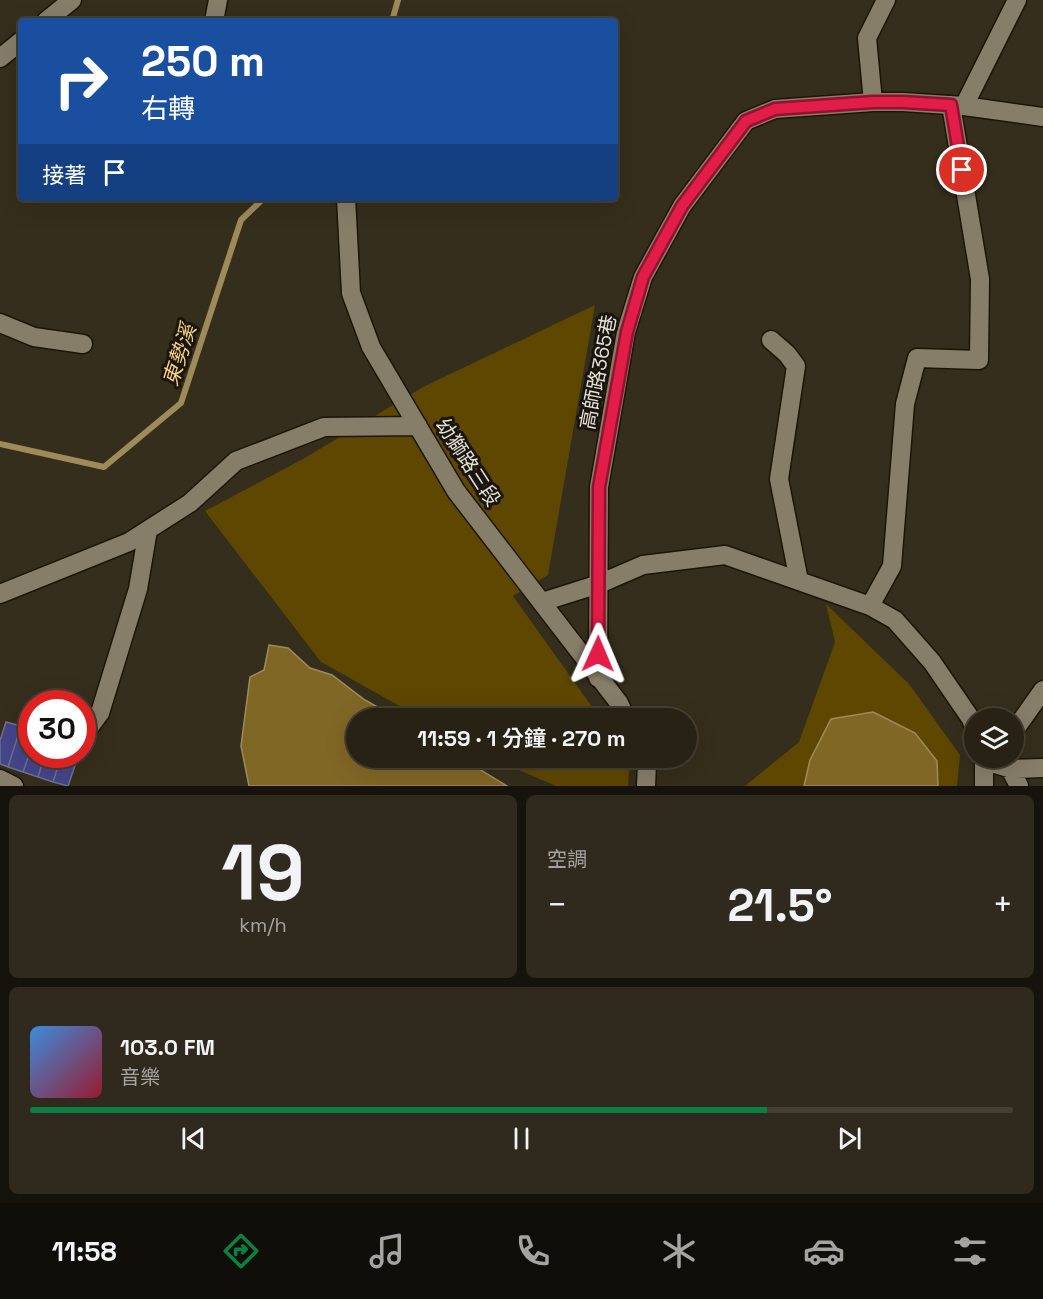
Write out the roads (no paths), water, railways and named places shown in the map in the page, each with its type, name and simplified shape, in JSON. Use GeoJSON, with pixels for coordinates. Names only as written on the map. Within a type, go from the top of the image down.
{"type":"FeatureCollection","features":[{"type":"Feature","properties":{"kind":"street"},"geometry":{"type":"LineString","coordinates":[[50,18],[72,0]]}},
{"type":"Feature","properties":{"kind":"street"},"geometry":{"type":"LineString","coordinates":[[214,18],[218,0]]}},
{"type":"Feature","properties":{"kind":"street"},"geometry":{"type":"LineString","coordinates":[[873,102],[867,38],[886,0]]}},
{"type":"Feature","properties":{"kind":"street"},"geometry":{"type":"LineString","coordinates":[[870,606],[892,566],[905,404],[917,358],[979,360],[980,279],[958,105],[1017,0]]}},
{"type":"Feature","properties":{"kind":"street"},"geometry":{"type":"LineString","coordinates":[[0,58],[18,43]]}},
{"type":"Feature","properties":{"kind":"street","name":"高師路365巷"},"geometry":{"type":"LineString","coordinates":[[598,678],[599,487],[627,332],[643,277],[682,206],[746,121],[775,109],[873,102],[958,105],[1043,117]]}},
{"type":"Feature","properties":{"kind":"street","name":"幼獅路三段"},"geometry":{"type":"LineString","coordinates":[[346,201],[351,293],[371,347],[456,491],[621,708]]}},
{"type":"Feature","properties":{"kind":"street"},"geometry":{"type":"LineString","coordinates":[[0,323],[34,337],[83,344]]}},
{"type":"Feature","properties":{"kind":"street"},"geometry":{"type":"LineString","coordinates":[[771,340],[788,354],[796,366],[779,479],[799,581]]}},
{"type":"Feature","properties":{"kind":"street"},"geometry":{"type":"LineString","coordinates":[[0,594],[129,542],[190,503],[237,461],[324,427],[418,426]]}},
{"type":"Feature","properties":{"kind":"street"},"geometry":{"type":"LineString","coordinates":[[96,719],[100,713],[138,589],[148,530]]}},
{"type":"Feature","properties":{"kind":"street"},"geometry":{"type":"LineString","coordinates":[[542,602],[599,584],[643,565],[725,555],[870,606],[895,620],[932,662],[964,709]]}},
{"type":"Feature","properties":{"kind":"street"},"geometry":{"type":"LineString","coordinates":[[1024,717],[1043,690]]}},
{"type":"Feature","properties":{"kind":"street"},"geometry":{"type":"LineString","coordinates":[[1024,767],[1043,768]]}},
{"type":"Feature","properties":{"kind":"street"},"geometry":{"type":"LineString","coordinates":[[646,786],[647,768]]}},
{"type":"Feature","properties":{"kind":"street"},"geometry":{"type":"LineString","coordinates":[[984,786],[999,768]]}},
{"type":"Feature","properties":{"kind":"street"},"geometry":{"type":"LineString","coordinates":[[0,779],[14,786]]}},
{"type":"Feature","properties":{"kind":"waterway","name":"東勢溪"},"geometry":{"type":"LineString","coordinates":[[393,18],[398,0]]}},
{"type":"Feature","properties":{"kind":"waterway","name":"東勢溪"},"geometry":{"type":"LineString","coordinates":[[0,444],[104,467],[181,403],[241,220],[261,201]]}}]}
